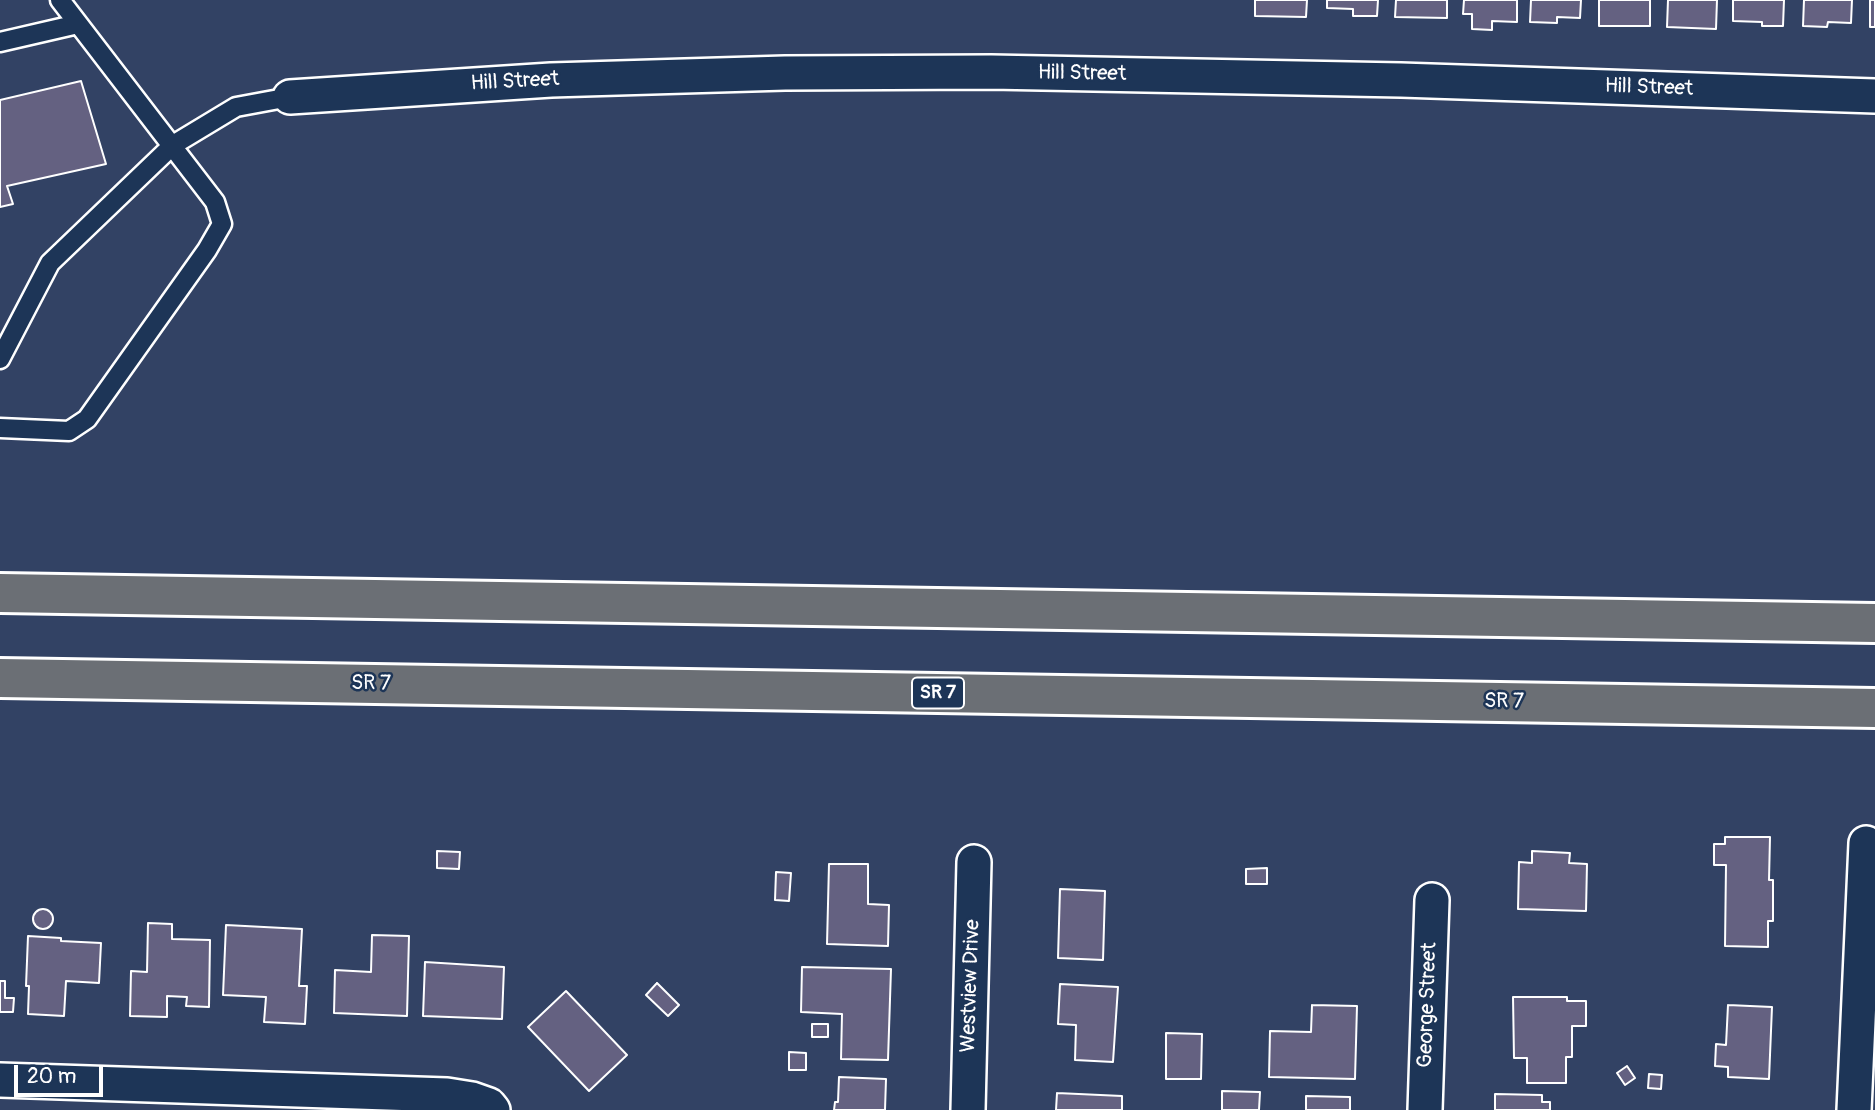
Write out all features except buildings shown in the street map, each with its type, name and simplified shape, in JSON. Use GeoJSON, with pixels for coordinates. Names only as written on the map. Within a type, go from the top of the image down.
{"type":"FeatureCollection","features":[{"type":"Feature","properties":{"kind":"highway"},"geometry":{"type":"LineString","coordinates":[[0,593],[1875,623]]}},
{"type":"Feature","properties":{"kind":"highway","name":"SR 7"},"geometry":{"type":"LineString","coordinates":[[0,678],[1875,708]]}},
{"type":"Feature","properties":{"kind":"street","name":"Hill Street"},"geometry":{"type":"LineString","coordinates":[[290,97],[551,80],[785,73],[977,72],[1401,80],[1875,96]]}},
{"type":"Feature","properties":{"kind":"street"},"geometry":{"type":"LineString","coordinates":[[1854,1110],[1866,843]]}},
{"type":"Feature","properties":{"kind":"street","name":"Westview Drive"},"geometry":{"type":"LineString","coordinates":[[968,1110],[974,862]]}},
{"type":"Feature","properties":{"kind":"street","name":"George Street"},"geometry":{"type":"LineString","coordinates":[[1425,1110],[1432,900]]}},
{"type":"Feature","properties":{"kind":"street"},"geometry":{"type":"LineString","coordinates":[[0,1080],[84,1097],[447,1096],[482,1105]]}},
{"type":"Feature","properties":{"kind":"lane"},"geometry":{"type":"LineString","coordinates":[[0,428],[69,431],[88,419],[207,250],[222,223],[215,202],[60,0]]}},
{"type":"Feature","properties":{"kind":"lane"},"geometry":{"type":"LineString","coordinates":[[0,42],[78,24]]}},
{"type":"Feature","properties":{"kind":"lane"},"geometry":{"type":"LineString","coordinates":[[0,359],[50,263],[173,145],[236,107],[290,97]]}}]}
